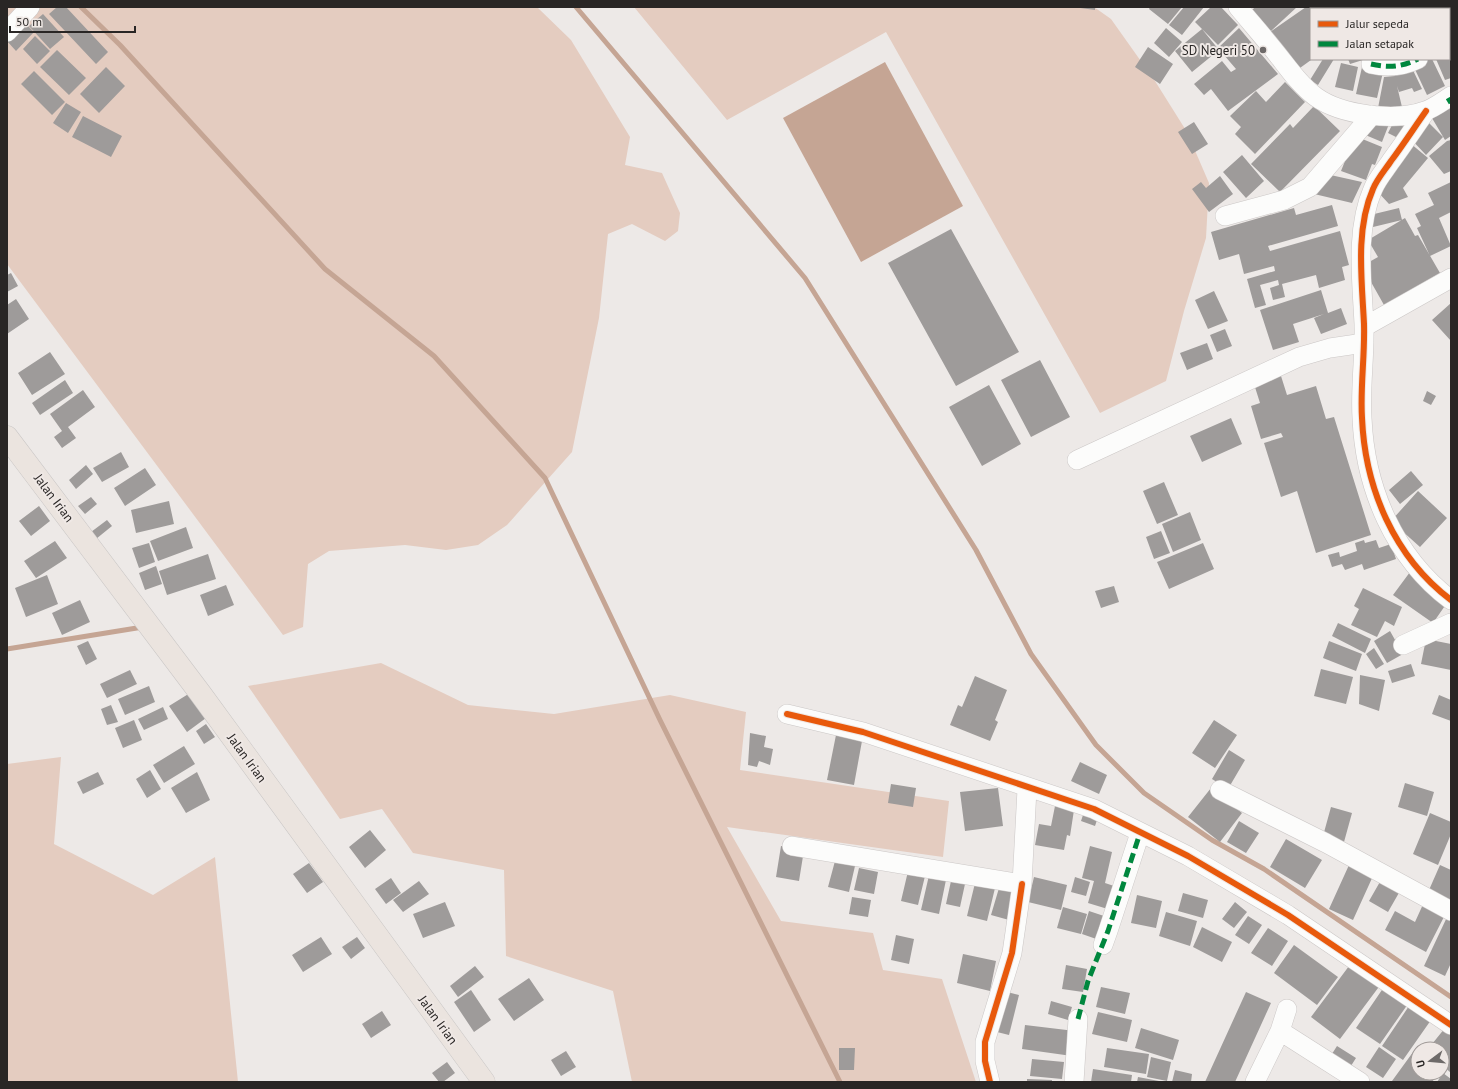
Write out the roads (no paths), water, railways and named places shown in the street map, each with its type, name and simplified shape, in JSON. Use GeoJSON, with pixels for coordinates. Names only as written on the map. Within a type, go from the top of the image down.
{"type":"FeatureCollection","features":[{"type":"Feature","properties":{"kind":"main road","name":"Jalan Irian"},"geometry":{"type":"LineString","coordinates":[[7,437],[200,693],[484,1082]]}},
{"type":"Feature","properties":{"kind":"street"},"geometry":{"type":"LineString","coordinates":[[7,32],[30,7]]}},
{"type":"Feature","properties":{"kind":"street"},"geometry":{"type":"LineString","coordinates":[[1238,7],[1301,84],[1315,96],[1336,107],[1372,114],[1397,116],[1426,111],[1450,99]]}},
{"type":"Feature","properties":{"kind":"street"},"geometry":{"type":"LineString","coordinates":[[1371,64],[1383,67],[1398,66],[1415,60]]}},
{"type":"Feature","properties":{"kind":"street"},"geometry":{"type":"LineString","coordinates":[[1426,111],[1373,188],[1369,202],[1362,239],[1364,335],[1362,418],[1364,449],[1370,479],[1378,501],[1398,541],[1411,561],[1451,600]]}},
{"type":"Feature","properties":{"kind":"street"},"geometry":{"type":"LineString","coordinates":[[1225,216],[1284,200],[1310,187],[1372,114]]}},
{"type":"Feature","properties":{"kind":"street"},"geometry":{"type":"LineString","coordinates":[[1077,460],[1299,357],[1330,348],[1364,335],[1451,278]]}},
{"type":"Feature","properties":{"kind":"street"},"geometry":{"type":"LineString","coordinates":[[1403,645],[1451,623]]}},
{"type":"Feature","properties":{"kind":"street"},"geometry":{"type":"LineString","coordinates":[[787,714],[863,732],[1027,789],[1094,809],[1219,874],[1288,915],[1451,1025]]}},
{"type":"Feature","properties":{"kind":"street"},"geometry":{"type":"LineString","coordinates":[[990,1082],[985,1061],[985,1042],[1012,953],[1022,884],[1027,789]]}},
{"type":"Feature","properties":{"kind":"street"},"geometry":{"type":"LineString","coordinates":[[1220,790],[1326,843],[1451,911]]}},
{"type":"Feature","properties":{"kind":"street"},"geometry":{"type":"LineString","coordinates":[[1102,944],[1108,931],[1140,833]]}},
{"type":"Feature","properties":{"kind":"street"},"geometry":{"type":"LineString","coordinates":[[792,846],[1022,884]]}},
{"type":"Feature","properties":{"kind":"street"},"geometry":{"type":"LineString","coordinates":[[1255,1082],[1280,1031],[1287,1009]]}},
{"type":"Feature","properties":{"kind":"street"},"geometry":{"type":"LineString","coordinates":[[1074,1082],[1078,1019]]}},
{"type":"Feature","properties":{"kind":"street"},"geometry":{"type":"LineString","coordinates":[[1280,1031],[1360,1082]]}},
{"type":"Feature","properties":{"kind":"waterway"},"geometry":{"type":"LineString","coordinates":[[81,7],[120,45],[325,269],[434,356],[545,478],[660,720],[840,1082]]}},
{"type":"Feature","properties":{"kind":"waterway"},"geometry":{"type":"LineString","coordinates":[[576,7],[805,278],[976,550],[1031,654],[1096,745],[1144,793],[1212,840],[1264,869],[1451,997]]}},
{"type":"Feature","properties":{"kind":"waterway"},"geometry":{"type":"LineString","coordinates":[[7,649],[143,627]]}},
{"type":"Feature","properties":{"kind":"place","name":"SD Negeri 50"},"geometry":{"type":"Point","coordinates":[1263,50]}}]}
